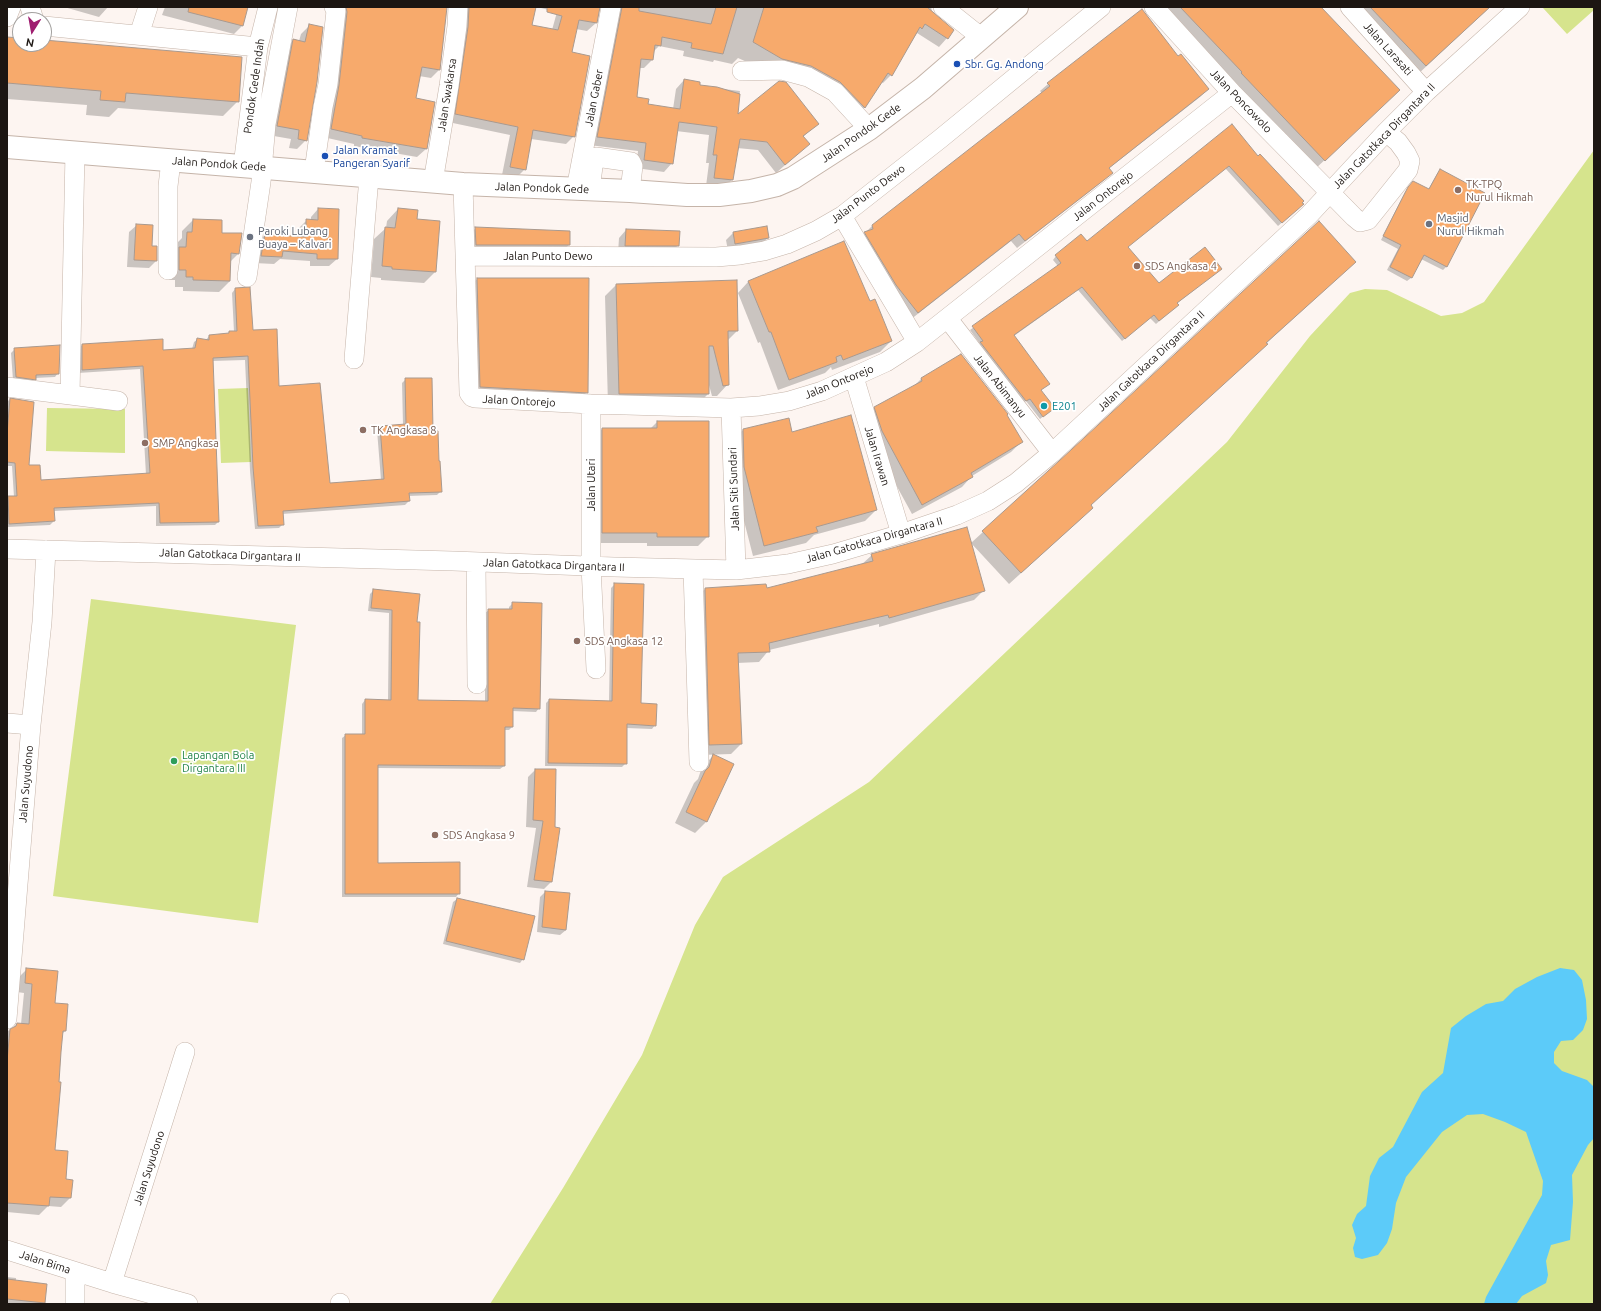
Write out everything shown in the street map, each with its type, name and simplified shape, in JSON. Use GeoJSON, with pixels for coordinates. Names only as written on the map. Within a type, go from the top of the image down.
{"type":"FeatureCollection","features":[{"type":"Feature","properties":{"kind":"main road","name":"Jalan Pondok Gede"},"geometry":{"type":"LineString","coordinates":[[7,147],[464,184],[687,195],[751,191],[777,185],[793,178],[808,170],[869,129],[922,88],[1017,7]]}},
{"type":"Feature","properties":{"kind":"street"},"geometry":{"type":"LineString","coordinates":[[7,17],[11,7]]}},
{"type":"Feature","properties":{"kind":"street"},"geometry":{"type":"LineString","coordinates":[[139,35],[148,7]]}},
{"type":"Feature","properties":{"kind":"street","name":"Pondok Gede Indah"},"geometry":{"type":"LineString","coordinates":[[253,167],[258,47],[268,7]]}},
{"type":"Feature","properties":{"kind":"street"},"geometry":{"type":"LineString","coordinates":[[247,277],[253,167],[266,124],[288,7]]}},
{"type":"Feature","properties":{"kind":"street"},"geometry":{"type":"LineString","coordinates":[[314,171],[323,107],[328,84],[336,11],[334,7]]}},
{"type":"Feature","properties":{"kind":"street","name":"Jalan Swakarsa"},"geometry":{"type":"LineString","coordinates":[[433,182],[449,86],[458,7]]}},
{"type":"Feature","properties":{"kind":"street","name":"Jalan Gaber"},"geometry":{"type":"LineString","coordinates":[[583,190],[611,7]]}},
{"type":"Feature","properties":{"kind":"street"},"geometry":{"type":"LineString","coordinates":[[943,7],[982,38]]}},
{"type":"Feature","properties":{"kind":"street","name":"Jalan Punto Dewo"},"geometry":{"type":"LineString","coordinates":[[465,256],[716,257],[764,251],[787,244],[816,231],[842,216],[940,139],[1101,7]]}},
{"type":"Feature","properties":{"kind":"street","name":"Jalan Poncowolo"},"geometry":{"type":"LineString","coordinates":[[1154,7],[1232,93],[1360,222],[1368,220],[1408,170],[1410,161],[1406,153],[1398,142],[1386,132]]}},
{"type":"Feature","properties":{"kind":"street","name":"Jalan Larasati"},"geometry":{"type":"LineString","coordinates":[[1350,7],[1426,92]]}},
{"type":"Feature","properties":{"kind":"street","name":"Jalan Gatotkaca Dirgantara II"},"geometry":{"type":"LineString","coordinates":[[7,548],[736,570],[788,564],[833,554],[901,534],[957,515],[988,500],[1016,483],[1052,453],[1309,215],[1386,132],[1426,92],[1520,7]]}},
{"type":"Feature","properties":{"kind":"street"},"geometry":{"type":"LineString","coordinates":[[52,27],[258,47]]}},
{"type":"Feature","properties":{"kind":"street"},"geometry":{"type":"LineString","coordinates":[[742,71],[782,70],[808,77],[835,92],[869,129]]}},
{"type":"Feature","properties":{"kind":"street","name":"Jalan Ontorejo"},"geometry":{"type":"LineString","coordinates":[[464,184],[470,396],[475,398],[591,404],[731,408],[759,406],[789,401],[822,391],[886,362],[917,342],[1232,93]]}},
{"type":"Feature","properties":{"kind":"street"},"geometry":{"type":"LineString","coordinates":[[70,395],[75,152]]}},
{"type":"Feature","properties":{"kind":"street"},"geometry":{"type":"LineString","coordinates":[[583,190],[596,157],[631,162],[630,191]]}},
{"type":"Feature","properties":{"kind":"street"},"geometry":{"type":"LineString","coordinates":[[168,270],[168,186],[171,161]]}},
{"type":"Feature","properties":{"kind":"street"},"geometry":{"type":"LineString","coordinates":[[354,358],[369,177]]}},
{"type":"Feature","properties":{"kind":"street"},"geometry":{"type":"LineString","coordinates":[[842,216],[917,342]]}},
{"type":"Feature","properties":{"kind":"street","name":"Jalan Abimanyu"},"geometry":{"type":"LineString","coordinates":[[948,319],[1052,453]]}},
{"type":"Feature","properties":{"kind":"street","name":"Jalan Irawan"},"geometry":{"type":"LineString","coordinates":[[854,377],[901,534]]}},
{"type":"Feature","properties":{"kind":"street"},"geometry":{"type":"LineString","coordinates":[[7,387],[118,401]]}},
{"type":"Feature","properties":{"kind":"street","name":"Jalan Utari"},"geometry":{"type":"LineString","coordinates":[[591,404],[591,566],[596,669]]}},
{"type":"Feature","properties":{"kind":"street","name":"Jalan Siti Sundari"},"geometry":{"type":"LineString","coordinates":[[731,408],[736,570]]}},
{"type":"Feature","properties":{"kind":"street","name":"Jalan Suyudono"},"geometry":{"type":"LineString","coordinates":[[7,1019],[14,851],[31,725],[42,622],[46,550]]}},
{"type":"Feature","properties":{"kind":"street"},"geometry":{"type":"LineString","coordinates":[[476,562],[477,684]]}},
{"type":"Feature","properties":{"kind":"street"},"geometry":{"type":"LineString","coordinates":[[693,569],[699,762]]}},
{"type":"Feature","properties":{"kind":"street"},"geometry":{"type":"LineString","coordinates":[[7,723],[31,725]]}},
{"type":"Feature","properties":{"kind":"street","name":"Jalan Suyudono"},"geometry":{"type":"LineString","coordinates":[[112,1283],[185,1052]]}},
{"type":"Feature","properties":{"kind":"street","name":"Jalan Bima"},"geometry":{"type":"LineString","coordinates":[[7,1250],[75,1272],[75,1304]]}},
{"type":"Feature","properties":{"kind":"street"},"geometry":{"type":"LineString","coordinates":[[75,1272],[112,1283],[154,1299],[188,1304]]}},
{"type":"Feature","properties":{"kind":"green space"},"geometry":{"type":"Polygon","coordinates":[[[1594,7],[1594,10],[1567,34],[1543,8],[1594,7]]]}},
{"type":"Feature","properties":{"kind":"green space"},"geometry":{"type":"Polygon","coordinates":[[[1594,150],[1594,1304],[490,1304],[563,1188],[642,1055],[695,925],[723,877],[869,782],[1227,442],[1310,336],[1350,293],[1365,289],[1387,290],[1441,316],[1462,313],[1484,302],[1594,150]]]}},
{"type":"Feature","properties":{"kind":"green space"},"geometry":{"type":"Polygon","coordinates":[[[248,388],[251,462],[221,463],[218,389],[248,388]]]}},
{"type":"Feature","properties":{"kind":"green space"},"geometry":{"type":"Polygon","coordinates":[[[47,408],[125,409],[125,453],[46,451],[47,408]]]}},
{"type":"Feature","properties":{"kind":"green space","name":"Lapangan Bola Dirgantara III"},"geometry":{"type":"Polygon","coordinates":[[[91,599],[296,625],[258,923],[53,896],[91,599]]]}},
{"type":"Feature","properties":{"kind":"water"},"geometry":{"type":"Polygon","coordinates":[[[1560,968],[1574,970],[1582,980],[1586,1000],[1587,1019],[1583,1030],[1573,1040],[1561,1041],[1554,1052],[1554,1063],[1562,1071],[1587,1080],[1594,1087],[1594,1138],[1588,1145],[1572,1175],[1573,1202],[1570,1240],[1551,1245],[1546,1261],[1548,1275],[1546,1283],[1522,1296],[1516,1304],[1484,1304],[1486,1297],[1542,1195],[1543,1181],[1526,1132],[1483,1114],[1467,1115],[1442,1132],[1406,1177],[1396,1203],[1392,1229],[1387,1243],[1378,1255],[1362,1259],[1355,1257],[1353,1248],[1356,1238],[1352,1225],[1357,1214],[1366,1206],[1370,1176],[1379,1158],[1393,1147],[1422,1092],[1443,1073],[1451,1028],[1466,1016],[1486,1004],[1503,1001],[1515,989],[1537,977],[1560,968]]]}},
{"type":"Feature","properties":{"kind":"building"},"geometry":{"type":"Polygon","coordinates":[[[189,7],[248,7],[243,26],[188,12],[189,7]]]}},
{"type":"Feature","properties":{"kind":"building"},"geometry":{"type":"Polygon","coordinates":[[[346,7],[447,7],[440,70],[422,67],[416,98],[435,102],[427,149],[362,138],[362,136],[331,129],[339,85],[347,12],[346,7]]]}},
{"type":"Feature","properties":{"kind":"building"},"geometry":{"type":"Polygon","coordinates":[[[469,7],[536,7],[532,25],[558,30],[562,16],[547,12],[547,7],[600,7],[597,23],[579,20],[572,52],[590,56],[575,137],[533,130],[526,170],[510,167],[518,127],[455,114],[468,27],[469,7]]]}},
{"type":"Feature","properties":{"kind":"building"},"geometry":{"type":"Polygon","coordinates":[[[622,7],[639,7],[639,11],[711,24],[716,7],[737,7],[723,54],[691,48],[692,43],[662,37],[661,46],[655,45],[653,60],[641,59],[637,97],[649,99],[648,104],[680,109],[684,79],[700,82],[700,85],[717,87],[740,94],[738,114],[779,81],[786,82],[819,124],[803,136],[810,144],[785,165],[767,142],[740,139],[733,180],[714,178],[717,155],[713,155],[717,127],[679,122],[673,164],[644,160],[646,143],[597,137],[622,7]]]}},
{"type":"Feature","properties":{"kind":"building"},"geometry":{"type":"Polygon","coordinates":[[[764,7],[927,7],[954,30],[948,39],[925,24],[922,29],[920,27],[892,76],[888,73],[865,108],[840,82],[811,66],[782,59],[753,42],[764,7]]]}},
{"type":"Feature","properties":{"kind":"building"},"geometry":{"type":"Polygon","coordinates":[[[1180,7],[1321,7],[1400,90],[1325,161],[1180,7]]]}},
{"type":"Feature","properties":{"kind":"building"},"geometry":{"type":"Polygon","coordinates":[[[1370,7],[1490,7],[1426,66],[1370,7]]]}},
{"type":"Feature","properties":{"kind":"building"},"geometry":{"type":"Polygon","coordinates":[[[1142,9],[1178,56],[1181,54],[1209,89],[1109,168],[1113,173],[1033,235],[1025,241],[1019,234],[918,313],[896,285],[864,232],[873,229],[872,225],[1050,86],[1047,83],[1142,9]]]}},
{"type":"Feature","properties":{"kind":"building"},"geometry":{"type":"Polygon","coordinates":[[[309,24],[323,27],[317,82],[307,141],[298,139],[299,130],[277,126],[293,39],[305,42],[309,24]]]}},
{"type":"Feature","properties":{"kind":"building"},"geometry":{"type":"Polygon","coordinates":[[[7,37],[12,37],[12,52],[52,52],[52,41],[242,57],[239,102],[126,93],[125,102],[100,100],[101,91],[7,83],[7,37]]]}},
{"type":"Feature","properties":{"kind":"building"},"geometry":{"type":"Polygon","coordinates":[[[1232,124],[1258,156],[1260,154],[1304,201],[1302,203],[1304,204],[1282,223],[1229,166],[1128,247],[1159,283],[1205,247],[1222,269],[1177,303],[1179,305],[1159,321],[1154,315],[1125,339],[1082,287],[1014,335],[1050,384],[1041,390],[1055,408],[1043,417],[1030,399],[1026,401],[980,342],[983,341],[972,326],[1061,263],[1055,255],[1081,234],[1087,241],[1232,124]]]}},
{"type":"Feature","properties":{"kind":"building","name":"Masjid Nurul Hikmah"},"geometry":{"type":"Polygon","coordinates":[[[1440,169],[1485,193],[1447,267],[1424,255],[1412,278],[1390,267],[1401,245],[1383,236],[1408,187],[1413,181],[1429,189],[1440,169]]]}},
{"type":"Feature","properties":{"kind":"building"},"geometry":{"type":"Polygon","coordinates":[[[318,208],[339,209],[338,259],[317,259],[317,254],[283,251],[282,257],[261,256],[265,234],[306,237],[306,219],[318,220],[318,208]]]}},
{"type":"Feature","properties":{"kind":"building"},"geometry":{"type":"Polygon","coordinates":[[[398,208],[418,210],[417,219],[440,221],[436,272],[392,269],[392,267],[382,266],[385,227],[395,228],[398,208]]]}},
{"type":"Feature","properties":{"kind":"building"},"geometry":{"type":"Polygon","coordinates":[[[193,219],[222,220],[222,233],[242,233],[239,254],[231,253],[230,281],[193,280],[193,277],[186,277],[186,270],[179,270],[179,247],[186,247],[187,232],[192,232],[193,219]]]}},
{"type":"Feature","properties":{"kind":"building"},"geometry":{"type":"Polygon","coordinates":[[[1319,221],[1356,262],[1091,505],[1093,508],[1021,573],[982,531],[1319,221]]]}},
{"type":"Feature","properties":{"kind":"building"},"geometry":{"type":"Polygon","coordinates":[[[136,224],[153,225],[152,246],[157,246],[157,261],[134,260],[136,224]]]}},
{"type":"Feature","properties":{"kind":"building"},"geometry":{"type":"Polygon","coordinates":[[[767,226],[769,238],[735,244],[733,232],[767,226]]]}},
{"type":"Feature","properties":{"kind":"building"},"geometry":{"type":"Polygon","coordinates":[[[475,227],[570,231],[570,245],[476,245],[475,227]]]}},
{"type":"Feature","properties":{"kind":"building"},"geometry":{"type":"Polygon","coordinates":[[[626,229],[680,231],[679,246],[625,246],[626,229]]]}},
{"type":"Feature","properties":{"kind":"building"},"geometry":{"type":"Polygon","coordinates":[[[844,241],[870,301],[875,299],[892,341],[843,360],[841,355],[836,357],[837,362],[789,380],[771,332],[769,332],[748,281],[844,241]]]}},
{"type":"Feature","properties":{"kind":"building"},"geometry":{"type":"Polygon","coordinates":[[[477,278],[589,278],[588,393],[480,387],[477,278]]]}},
{"type":"Feature","properties":{"kind":"building"},"geometry":{"type":"Polygon","coordinates":[[[737,280],[738,331],[728,331],[729,385],[723,386],[713,346],[709,346],[709,394],[619,394],[616,284],[737,280]]]}},
{"type":"Feature","properties":{"kind":"building"},"geometry":{"type":"Polygon","coordinates":[[[250,287],[253,330],[277,329],[279,386],[320,383],[330,483],[384,479],[380,426],[406,424],[405,378],[432,378],[433,431],[438,431],[442,492],[409,493],[410,501],[283,511],[284,525],[258,526],[253,467],[248,356],[213,358],[219,522],[160,523],[159,503],[54,508],[55,521],[9,524],[8,496],[17,496],[15,463],[7,462],[7,434],[10,398],[34,402],[29,465],[40,465],[41,480],[150,473],[143,366],[82,370],[82,344],[163,339],[163,350],[195,348],[197,338],[209,340],[209,335],[237,331],[235,288],[250,287]]]}},
{"type":"Feature","properties":{"kind":"building"},"geometry":{"type":"Polygon","coordinates":[[[60,345],[59,374],[36,375],[36,380],[16,377],[14,348],[60,345]]]}},
{"type":"Feature","properties":{"kind":"building"},"geometry":{"type":"Polygon","coordinates":[[[961,354],[1008,414],[1007,415],[1023,442],[971,473],[973,477],[922,505],[882,431],[874,407],[922,381],[921,378],[961,354]]]}},
{"type":"Feature","properties":{"kind":"building"},"geometry":{"type":"Polygon","coordinates":[[[851,415],[877,510],[816,527],[818,532],[764,546],[744,467],[743,429],[789,418],[792,432],[851,415]]]}},
{"type":"Feature","properties":{"kind":"building"},"geometry":{"type":"Polygon","coordinates":[[[657,421],[709,421],[709,537],[657,537],[657,533],[602,533],[602,428],[657,428],[657,421]]]}},
{"type":"Feature","properties":{"kind":"building"},"geometry":{"type":"Polygon","coordinates":[[[967,527],[985,591],[889,618],[888,615],[769,643],[770,652],[738,653],[742,744],[709,745],[705,588],[766,584],[767,588],[873,561],[871,554],[967,527]]]}},
{"type":"Feature","properties":{"kind":"building"},"geometry":{"type":"Polygon","coordinates":[[[614,583],[644,584],[641,703],[657,704],[656,726],[627,724],[627,764],[548,763],[549,699],[612,701],[614,583]]]}},
{"type":"Feature","properties":{"kind":"building"},"geometry":{"type":"Polygon","coordinates":[[[373,589],[420,594],[417,622],[420,622],[418,700],[488,701],[488,609],[512,609],[512,602],[542,603],[540,709],[513,708],[513,727],[505,727],[505,766],[378,765],[378,863],[460,862],[460,894],[345,894],[345,734],[365,734],[365,699],[391,700],[392,610],[371,608],[373,589]]]}},
{"type":"Feature","properties":{"kind":"building"},"geometry":{"type":"Polygon","coordinates":[[[713,754],[734,764],[707,822],[686,812],[705,771],[709,767],[713,754]]]}},
{"type":"Feature","properties":{"kind":"building"},"geometry":{"type":"Polygon","coordinates":[[[535,769],[556,769],[555,827],[560,828],[552,882],[534,880],[543,821],[533,820],[535,769]]]}},
{"type":"Feature","properties":{"kind":"building"},"geometry":{"type":"Polygon","coordinates":[[[545,891],[570,893],[566,930],[542,927],[545,891]]]}},
{"type":"Feature","properties":{"kind":"building"},"geometry":{"type":"Polygon","coordinates":[[[457,898],[535,916],[524,960],[446,941],[457,898]]]}},
{"type":"Feature","properties":{"kind":"building"},"geometry":{"type":"Polygon","coordinates":[[[26,968],[58,971],[55,1003],[68,1004],[66,1031],[63,1031],[61,1052],[59,1082],[61,1082],[55,1150],[68,1151],[66,1179],[73,1180],[71,1198],[50,1197],[49,1206],[7,1203],[7,1061],[10,1029],[16,1026],[17,1023],[29,1024],[32,984],[25,983],[26,968]]]}},
{"type":"Feature","properties":{"kind":"building"},"geometry":{"type":"Polygon","coordinates":[[[7,1279],[47,1284],[45,1303],[7,1299],[7,1279]]]}},
{"type":"Feature","properties":{"kind":"place","name":"Sbr. Gg. Andong"},"geometry":{"type":"Point","coordinates":[957,64]}},
{"type":"Feature","properties":{"kind":"place","name":"Jalan Kramat Pangeran Syarif"},"geometry":{"type":"Point","coordinates":[325,156]}},
{"type":"Feature","properties":{"kind":"place","name":"TK-TPQ Nurul Hikmah"},"geometry":{"type":"Point","coordinates":[1458,190]}},
{"type":"Feature","properties":{"kind":"place","name":"Masjid Nurul Hikmah"},"geometry":{"type":"Point","coordinates":[1429,224]}},
{"type":"Feature","properties":{"kind":"place","name":"Paroki Lubang Buaya – Kalvari"},"geometry":{"type":"Point","coordinates":[250,237]}},
{"type":"Feature","properties":{"kind":"place","name":"SDS Angkasa 4"},"geometry":{"type":"Point","coordinates":[1137,266]}},
{"type":"Feature","properties":{"kind":"place","name":"E201"},"geometry":{"type":"Point","coordinates":[1044,406]}},
{"type":"Feature","properties":{"kind":"place","name":"TK Angkasa 8"},"geometry":{"type":"Point","coordinates":[363,430]}},
{"type":"Feature","properties":{"kind":"place","name":"SMP Angkasa"},"geometry":{"type":"Point","coordinates":[145,443]}},
{"type":"Feature","properties":{"kind":"place","name":"SDS Angkasa 12"},"geometry":{"type":"Point","coordinates":[577,641]}},
{"type":"Feature","properties":{"kind":"place","name":"Lapangan Bola Dirgantara III"},"geometry":{"type":"Point","coordinates":[174,761]}},
{"type":"Feature","properties":{"kind":"place","name":"SDS Angkasa 9"},"geometry":{"type":"Point","coordinates":[435,835]}}]}
